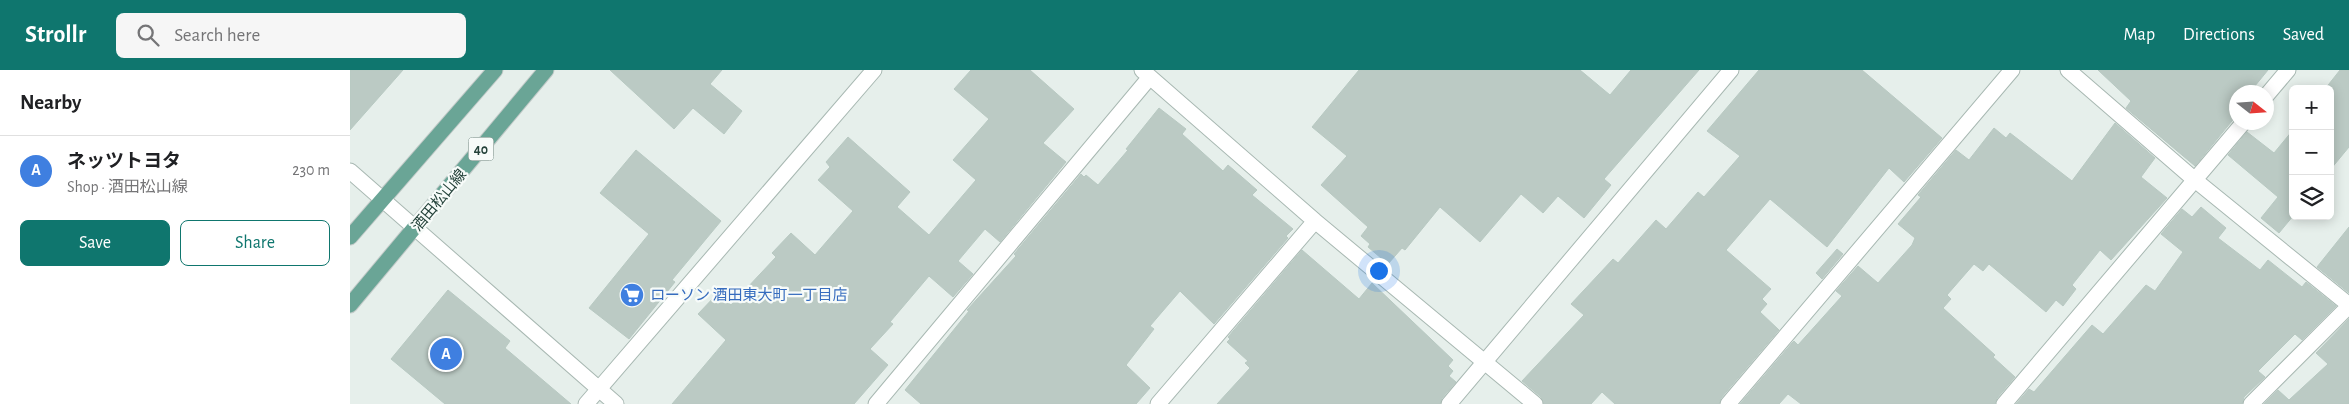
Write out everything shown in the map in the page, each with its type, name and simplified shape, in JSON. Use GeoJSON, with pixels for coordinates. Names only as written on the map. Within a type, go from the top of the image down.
{"type":"FeatureCollection","features":[{"type":"Feature","properties":{"kind":"main road"},"geometry":{"type":"LineString","coordinates":[[350,237],[495,70]]}},
{"type":"Feature","properties":{"kind":"main road","name":"酒田松山線"},"geometry":{"type":"LineString","coordinates":[[350,305],[546,70]]}},
{"type":"Feature","properties":{"kind":"street"},"geometry":{"type":"LineString","coordinates":[[586,404],[874,70]]}},
{"type":"Feature","properties":{"kind":"street"},"geometry":{"type":"LineString","coordinates":[[1449,404],[1731,70]]}},
{"type":"Feature","properties":{"kind":"street"},"geometry":{"type":"LineString","coordinates":[[1728,404],[2012,70]]}},
{"type":"Feature","properties":{"kind":"street"},"geometry":{"type":"LineString","coordinates":[[2068,70],[2195,180],[2349,305],[2250,404]]}},
{"type":"Feature","properties":{"kind":"street"},"geometry":{"type":"LineString","coordinates":[[2274,87],[2288,70]]}},
{"type":"Feature","properties":{"kind":"street"},"geometry":{"type":"LineString","coordinates":[[876,404],[1146,73],[1315,222],[1535,404]]}},
{"type":"Feature","properties":{"kind":"street"},"geometry":{"type":"LineString","coordinates":[[2004,404],[2237,130]]}},
{"type":"Feature","properties":{"kind":"street"},"geometry":{"type":"LineString","coordinates":[[350,171],[616,404]]}},
{"type":"Feature","properties":{"kind":"street"},"geometry":{"type":"LineString","coordinates":[[1158,404],[1315,222]]}},
{"type":"Feature","properties":{"kind":"building"},"geometry":{"type":"Polygon","coordinates":[[[350,70],[403,70],[350,130],[350,70]]]}},
{"type":"Feature","properties":{"kind":"building"},"geometry":{"type":"Polygon","coordinates":[[[610,70],[722,70],[710,84],[742,111],[724,134],[693,108],[674,129],[610,70]]]}},
{"type":"Feature","properties":{"kind":"building"},"geometry":{"type":"Polygon","coordinates":[[[971,70],[1030,70],[1074,109],[1043,143],[1066,162],[1000,242],[985,229],[958,261],[973,274],[953,297],[929,276],[890,322],[893,324],[870,349],[888,365],[854,404],[672,404],[726,340],[698,314],[718,293],[731,305],[776,257],[772,253],[791,233],[815,255],[853,211],[818,180],[830,167],[826,162],[848,137],[910,192],[897,207],[929,235],[976,180],[953,160],[989,119],[954,89],[971,70]]]}},
{"type":"Feature","properties":{"kind":"building"},"geometry":{"type":"Polygon","coordinates":[[[1359,70],[1580,70],[1610,95],[1631,70],[1699,70],[1604,179],[1611,185],[1584,218],[1558,196],[1543,213],[1521,194],[1480,242],[1440,207],[1405,250],[1402,248],[1388,264],[1368,247],[1370,244],[1361,236],[1368,227],[1321,185],[1347,156],[1312,127],[1359,70]]]}},
{"type":"Feature","properties":{"kind":"building"},"geometry":{"type":"Polygon","coordinates":[[[1759,70],[1862,70],[1942,138],[1904,182],[1889,168],[1827,247],[1770,199],[1726,250],[1771,289],[1762,299],[1767,304],[1760,312],[1779,330],[1721,398],[1719,404],[1615,404],[1602,392],[1591,404],[1544,404],[1541,397],[1522,381],[1584,315],[1571,304],[1613,259],[1618,263],[1656,220],[1666,229],[1698,192],[1704,197],[1740,156],[1707,131],[1759,70]]]}},
{"type":"Feature","properties":{"kind":"building"},"geometry":{"type":"Polygon","coordinates":[[[2098,70],[2268,70],[2256,85],[2229,85],[2229,125],[2195,166],[2126,108],[2131,101],[2098,70]]]}},
{"type":"Feature","properties":{"kind":"building"},"geometry":{"type":"Polygon","coordinates":[[[2340,70],[2349,70],[2349,147],[2334,165],[2334,85],[2328,85],[2340,70]]]}},
{"type":"Feature","properties":{"kind":"building"},"geometry":{"type":"Polygon","coordinates":[[[1159,108],[1186,129],[1182,134],[1223,171],[1228,165],[1257,190],[1252,195],[1293,229],[1286,236],[1288,238],[1214,324],[1180,291],[1150,326],[1154,329],[1126,365],[1150,388],[1136,404],[921,404],[905,390],[969,311],[967,310],[1016,256],[1014,254],[1081,174],[1084,177],[1086,175],[1098,185],[1128,150],[1126,149],[1159,108]]]}},
{"type":"Feature","properties":{"kind":"building"},"geometry":{"type":"Polygon","coordinates":[[[2115,123],[2155,158],[2141,177],[2167,198],[2111,260],[2100,250],[2072,285],[2076,289],[2063,306],[2056,300],[2046,312],[1989,264],[1983,271],[1974,264],[1947,295],[1951,299],[1943,308],[1995,355],[1993,357],[2015,377],[1997,398],[1995,404],[1801,404],[1788,394],[1779,404],[1740,404],[1792,343],[1794,341],[1798,345],[1842,296],[1836,291],[1858,266],[1878,283],[1912,245],[1915,238],[1898,224],[1921,197],[1918,195],[1956,150],[1969,160],[1994,128],[2006,138],[2010,133],[2072,181],[2115,123]]]}},
{"type":"Feature","properties":{"kind":"building"},"geometry":{"type":"Polygon","coordinates":[[[2247,132],[2274,153],[2289,135],[2290,220],[2279,233],[2261,218],[2278,197],[2228,155],[2247,132]]]}},
{"type":"Feature","properties":{"kind":"building"},"geometry":{"type":"Polygon","coordinates":[[[636,150],[721,221],[672,280],[675,282],[629,339],[589,308],[649,234],[600,193],[636,150]]]}},
{"type":"Feature","properties":{"kind":"building"},"geometry":{"type":"Polygon","coordinates":[[[2201,207],[2226,228],[2218,238],[2260,270],[2268,260],[2302,287],[2306,282],[2336,306],[2302,340],[2295,334],[2258,371],[2265,377],[2244,397],[2242,404],[2016,404],[2029,389],[2034,392],[2092,325],[2103,334],[2146,285],[2155,291],[2183,252],[2161,234],[2182,209],[2192,217],[2201,207]]]}},
{"type":"Feature","properties":{"kind":"building"},"geometry":{"type":"Polygon","coordinates":[[[2349,227],[2349,293],[2317,267],[2349,227]]]}},
{"type":"Feature","properties":{"kind":"building"},"geometry":{"type":"Polygon","coordinates":[[[1837,249],[1843,254],[1822,279],[1816,273],[1837,249]]]}},
{"type":"Feature","properties":{"kind":"building"},"geometry":{"type":"Polygon","coordinates":[[[1302,250],[1359,299],[1372,283],[1453,360],[1448,366],[1453,371],[1449,376],[1456,382],[1442,398],[1440,404],[1217,404],[1250,368],[1245,363],[1248,361],[1227,342],[1230,339],[1228,337],[1302,250]]]}},
{"type":"Feature","properties":{"kind":"building"},"geometry":{"type":"Polygon","coordinates":[[[448,290],[510,341],[505,348],[571,404],[445,404],[391,359],[448,290]]]}},
{"type":"Feature","properties":{"kind":"building"},"geometry":{"type":"Polygon","coordinates":[[[2349,319],[2349,404],[2264,404],[2278,390],[2289,400],[2328,364],[2316,353],[2349,319]]]}},
{"type":"Feature","properties":{"kind":"place","name":"ローソン 酒田東大町一丁目店"},"geometry":{"type":"Point","coordinates":[632,295]}},
{"type":"Feature","properties":{"kind":"place","name":"ネッツトヨタ"},"geometry":{"type":"Point","coordinates":[446,354]}}]}
